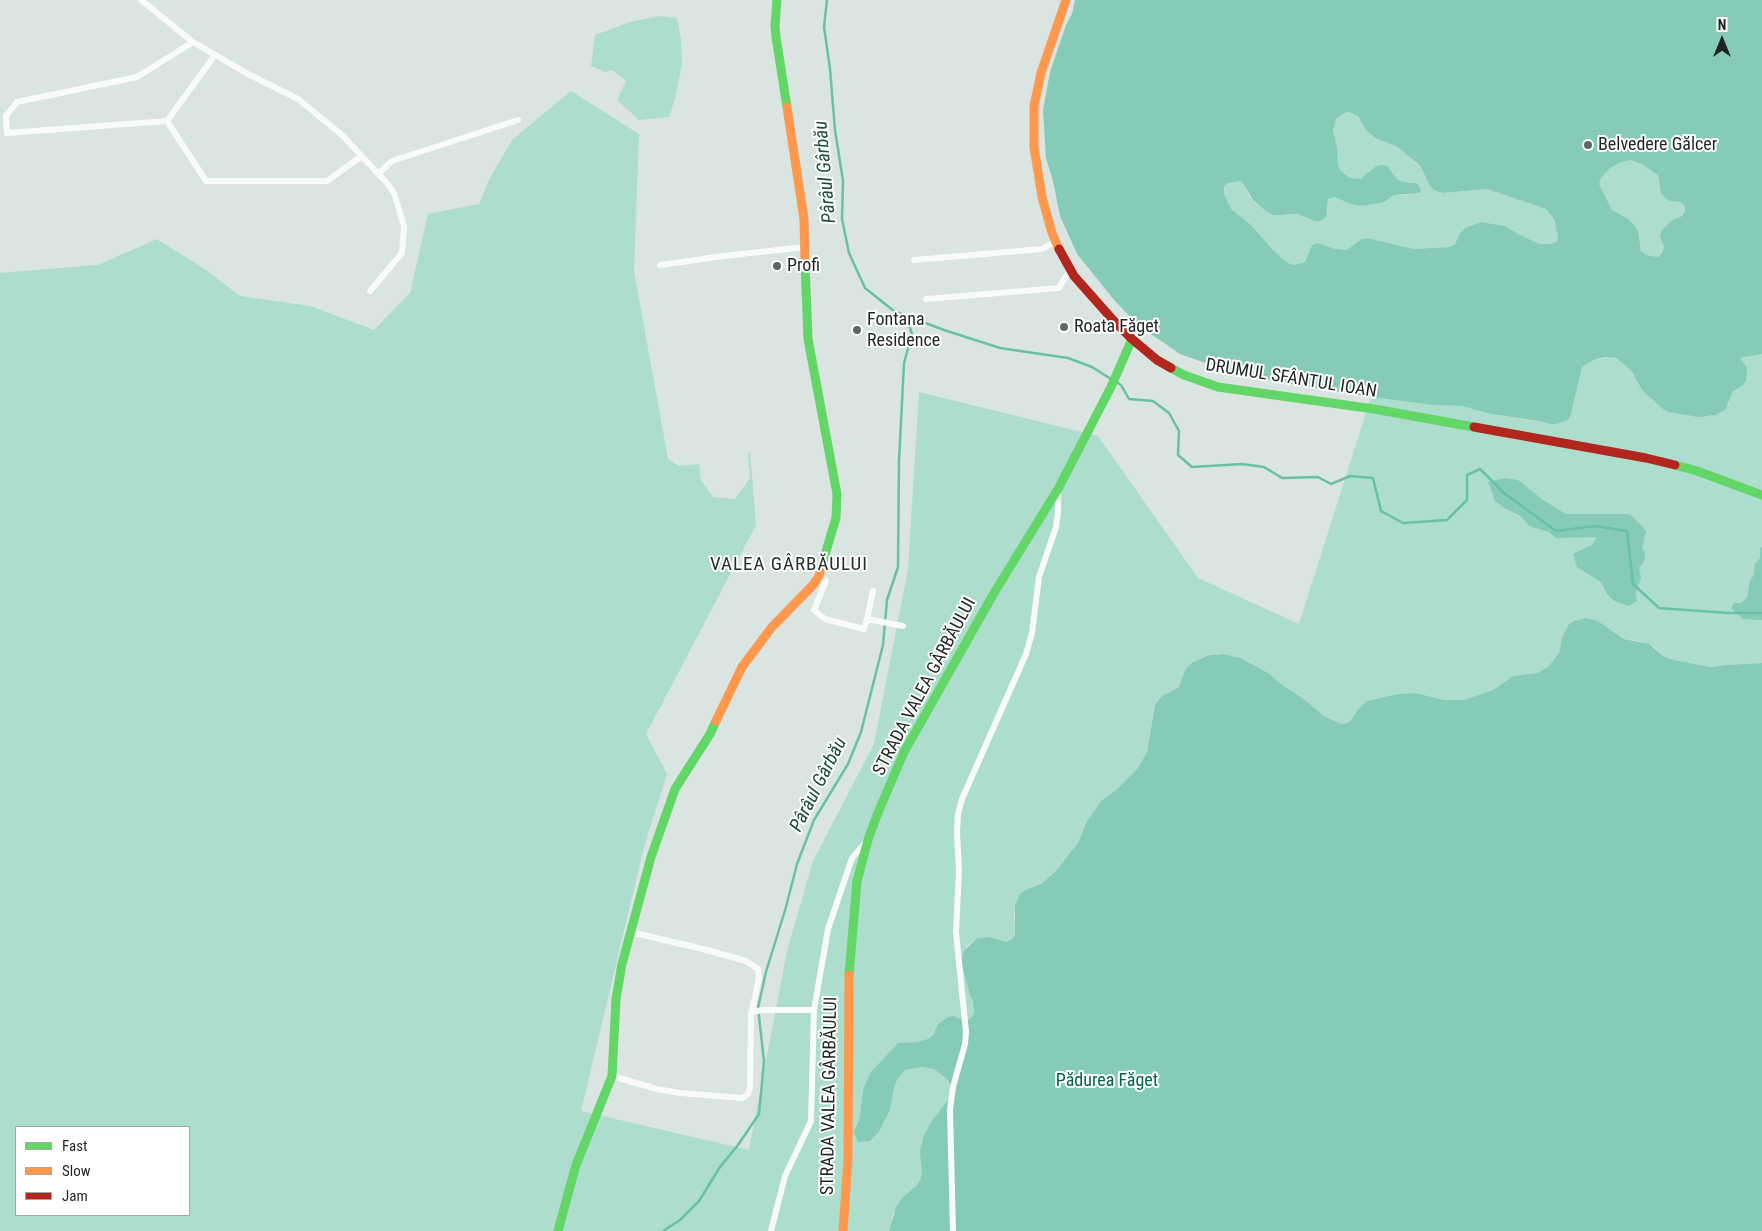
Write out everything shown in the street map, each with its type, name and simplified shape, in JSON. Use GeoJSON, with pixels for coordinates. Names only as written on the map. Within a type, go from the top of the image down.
{"type":"FeatureCollection","features":[{"type":"Feature","properties":{"kind":"street"},"geometry":{"type":"LineString","coordinates":[[141,0],[193,42],[298,99],[342,136],[394,193],[404,226],[402,253],[370,291]]}},
{"type":"Feature","properties":{"kind":"street"},"geometry":{"type":"LineString","coordinates":[[558,1231],[576,1165],[612,1076],[616,999],[622,964],[651,857],[675,789],[710,734],[742,667],[772,627],[813,585],[819,576],[836,518],[837,494],[808,339],[802,195],[776,37],[777,0]]}},
{"type":"Feature","properties":{"kind":"street","name":"DRUMUL SFÂNTUL IOAN"},"geometry":{"type":"LineString","coordinates":[[1066,0],[1038,85],[1033,116],[1034,147],[1039,185],[1046,212],[1056,242],[1070,270],[1095,301],[1132,339],[1169,368],[1189,378],[1218,387],[1374,409],[1646,458],[1698,471],[1762,495]]}},
{"type":"Feature","properties":{"kind":"street"},"geometry":{"type":"LineString","coordinates":[[193,42],[137,77],[17,102],[6,116],[7,133],[167,121],[215,55]]}},
{"type":"Feature","properties":{"kind":"street"},"geometry":{"type":"LineString","coordinates":[[378,174],[392,161],[518,120]]}},
{"type":"Feature","properties":{"kind":"street"},"geometry":{"type":"LineString","coordinates":[[167,121],[206,181],[327,181],[362,156]]}},
{"type":"Feature","properties":{"kind":"street"},"geometry":{"type":"LineString","coordinates":[[914,260],[1042,248],[1056,242]]}},
{"type":"Feature","properties":{"kind":"street"},"geometry":{"type":"LineString","coordinates":[[660,265],[805,246]]}},
{"type":"Feature","properties":{"kind":"street"},"geometry":{"type":"LineString","coordinates":[[926,299],[1059,288],[1070,270]]}},
{"type":"Feature","properties":{"kind":"street","name":"STRADA VALEA GÂRBĂULUI"},"geometry":{"type":"LineString","coordinates":[[843,1231],[848,1150],[849,974],[857,881],[868,840],[904,752],[994,593],[1058,489],[1122,365],[1132,339]]}},
{"type":"Feature","properties":{"kind":"street"},"geometry":{"type":"LineString","coordinates":[[953,1231],[950,1110],[953,1087],[966,1032],[956,932],[959,871],[958,814],[962,799],[1029,645],[1039,577],[1056,527],[1058,489]]}},
{"type":"Feature","properties":{"kind":"street"},"geometry":{"type":"LineString","coordinates":[[819,576],[826,581],[814,610],[825,619],[864,629],[873,591]]}},
{"type":"Feature","properties":{"kind":"street"},"geometry":{"type":"LineString","coordinates":[[867,619],[903,626]]}},
{"type":"Feature","properties":{"kind":"street"},"geometry":{"type":"LineString","coordinates":[[771,1231],[785,1176],[811,1121],[814,1010],[828,929],[852,858],[868,840]]}},
{"type":"Feature","properties":{"kind":"street"},"geometry":{"type":"LineString","coordinates":[[612,1076],[657,1089],[680,1093],[742,1098],[748,1094],[750,1087],[753,1011],[760,978],[758,969],[746,961],[630,932]]}},
{"type":"Feature","properties":{"kind":"street"},"geometry":{"type":"LineString","coordinates":[[753,1011],[814,1010]]}},
{"type":"Feature","properties":{"kind":"green space"},"geometry":{"type":"Polygon","coordinates":[[[1075,0],[1762,0],[1762,354],[1740,358],[1747,368],[1746,381],[1732,392],[1726,409],[1716,415],[1698,417],[1668,412],[1663,409],[1642,390],[1631,370],[1616,358],[1605,357],[1593,360],[1582,367],[1568,420],[1550,424],[1491,414],[1462,406],[1432,405],[1371,397],[1273,381],[1208,364],[1180,354],[1138,325],[1115,301],[1077,254],[1060,216],[1046,158],[1043,110],[1050,72],[1066,25],[1072,14],[1075,0]],[[1346,112],[1336,119],[1333,130],[1338,166],[1341,171],[1350,178],[1361,179],[1375,167],[1387,166],[1398,180],[1418,184],[1421,190],[1419,193],[1394,195],[1384,202],[1363,206],[1351,204],[1334,197],[1328,199],[1326,217],[1321,221],[1315,221],[1298,214],[1273,215],[1253,200],[1240,181],[1228,183],[1224,187],[1224,194],[1231,209],[1250,224],[1274,251],[1288,263],[1294,265],[1305,262],[1312,245],[1318,243],[1335,249],[1347,250],[1362,239],[1367,238],[1414,249],[1450,247],[1455,244],[1460,233],[1465,228],[1481,222],[1505,226],[1540,244],[1556,242],[1558,237],[1554,219],[1546,209],[1487,189],[1444,193],[1434,190],[1418,164],[1396,146],[1375,138],[1366,130],[1358,116],[1346,112]],[[1631,160],[1619,163],[1609,169],[1601,178],[1599,184],[1612,210],[1628,219],[1635,226],[1638,231],[1641,251],[1646,255],[1658,257],[1664,247],[1660,236],[1662,230],[1671,221],[1682,216],[1685,212],[1685,206],[1680,202],[1670,201],[1665,198],[1661,193],[1658,175],[1631,160]]]}},
{"type":"Feature","properties":{"kind":"green space"},"geometry":{"type":"Polygon","coordinates":[[[660,16],[677,18],[681,39],[682,64],[675,99],[669,117],[639,120],[617,100],[626,81],[612,70],[605,72],[591,66],[595,35],[630,22],[660,16]]]}},
{"type":"Feature","properties":{"kind":"green space"},"geometry":{"type":"Polygon","coordinates":[[[571,91],[639,134],[634,271],[668,459],[679,466],[699,464],[701,480],[713,497],[735,499],[750,478],[748,454],[750,452],[756,525],[646,734],[667,774],[644,847],[581,1111],[749,1150],[787,951],[813,861],[874,744],[908,569],[919,392],[1098,436],[1198,578],[1299,624],[1371,397],[1432,405],[1462,406],[1491,414],[1556,424],[1571,414],[1582,367],[1593,360],[1611,357],[1622,362],[1631,370],[1642,390],[1668,412],[1692,416],[1710,416],[1716,415],[1729,404],[1728,397],[1742,386],[1739,358],[1762,354],[1762,663],[1711,667],[1674,660],[1663,656],[1654,647],[1643,642],[1625,639],[1598,621],[1580,619],[1569,624],[1563,635],[1559,653],[1548,667],[1538,674],[1508,679],[1493,690],[1464,700],[1445,700],[1415,693],[1398,694],[1367,701],[1358,709],[1351,720],[1341,724],[1324,716],[1268,673],[1241,658],[1223,654],[1210,655],[1193,662],[1183,676],[1179,687],[1162,696],[1155,705],[1147,752],[1138,768],[1116,790],[1101,801],[1087,821],[1078,843],[1055,872],[1041,884],[1029,888],[1014,911],[1015,935],[1012,939],[1006,942],[989,937],[977,938],[967,946],[962,968],[973,1001],[974,1013],[971,1019],[966,1021],[954,1016],[938,1024],[933,1035],[928,1039],[898,1043],[870,1073],[863,1090],[860,1115],[855,1126],[870,1141],[879,1132],[885,1121],[897,1080],[905,1070],[922,1067],[934,1069],[948,1080],[950,1085],[950,1097],[931,1122],[921,1143],[922,1175],[920,1180],[903,1197],[893,1213],[889,1231],[0,1231],[0,273],[98,265],[157,239],[206,270],[240,296],[310,306],[374,330],[410,293],[428,214],[479,204],[490,178],[512,140],[571,91]]]}},
{"type":"Feature","properties":{"kind":"green space"},"geometry":{"type":"Polygon","coordinates":[[[1346,112],[1358,116],[1366,130],[1375,138],[1397,146],[1422,169],[1430,186],[1444,193],[1487,189],[1546,209],[1554,219],[1558,237],[1555,242],[1540,244],[1505,226],[1481,222],[1465,228],[1460,233],[1455,244],[1450,247],[1414,249],[1367,238],[1347,250],[1335,249],[1319,243],[1312,245],[1305,262],[1294,265],[1288,263],[1274,251],[1250,224],[1231,210],[1224,194],[1224,187],[1228,183],[1240,180],[1249,196],[1258,205],[1286,215],[1298,214],[1315,221],[1321,221],[1327,211],[1328,199],[1334,197],[1351,204],[1363,206],[1389,199],[1394,195],[1407,195],[1415,183],[1398,180],[1391,171],[1371,171],[1362,179],[1355,179],[1350,178],[1341,171],[1338,166],[1333,130],[1336,119],[1346,112]]]}},
{"type":"Feature","properties":{"kind":"green space"},"geometry":{"type":"Polygon","coordinates":[[[1631,160],[1654,171],[1658,175],[1660,187],[1685,206],[1685,212],[1682,216],[1666,225],[1662,241],[1664,247],[1658,257],[1646,255],[1641,251],[1639,237],[1612,210],[1599,184],[1601,178],[1609,169],[1619,163],[1631,160]]]}},
{"type":"Feature","properties":{"kind":"green space"},"geometry":{"type":"Polygon","coordinates":[[[1505,478],[1518,480],[1543,500],[1566,514],[1630,514],[1646,531],[1642,548],[1645,552],[1645,560],[1639,568],[1641,577],[1636,592],[1637,601],[1629,606],[1614,601],[1607,594],[1601,582],[1577,567],[1573,554],[1592,545],[1597,537],[1556,538],[1549,532],[1529,526],[1521,516],[1495,501],[1488,482],[1505,478]]]}},
{"type":"Feature","properties":{"kind":"green space"},"geometry":{"type":"Polygon","coordinates":[[[1762,547],[1762,620],[1743,619],[1731,608],[1734,603],[1741,603],[1747,598],[1750,581],[1754,575],[1755,564],[1760,558],[1760,549],[1762,547]]]}},
{"type":"Feature","properties":{"kind":"green space","name":"Pădurea Făget"},"geometry":{"type":"Polygon","coordinates":[[[1586,618],[1598,621],[1624,639],[1649,644],[1663,656],[1674,660],[1711,667],[1762,663],[1762,1231],[889,1231],[896,1207],[920,1180],[922,1174],[920,1151],[923,1137],[931,1122],[950,1097],[950,1085],[948,1080],[934,1069],[922,1067],[905,1070],[897,1080],[890,1110],[879,1132],[870,1141],[858,1142],[854,1132],[860,1115],[863,1090],[870,1073],[898,1043],[928,1039],[933,1035],[938,1024],[948,1017],[954,1016],[966,1021],[971,1018],[974,1013],[973,1001],[961,962],[964,951],[977,938],[989,937],[1006,942],[1012,939],[1015,935],[1015,905],[1020,894],[1041,884],[1055,872],[1078,843],[1087,821],[1101,801],[1116,790],[1138,768],[1147,752],[1155,705],[1162,696],[1179,687],[1185,670],[1193,662],[1210,655],[1223,654],[1241,658],[1268,673],[1324,716],[1341,724],[1351,720],[1358,709],[1367,701],[1398,694],[1415,693],[1445,700],[1464,700],[1493,690],[1513,676],[1538,673],[1548,667],[1559,653],[1563,635],[1569,624],[1586,618]]]}},
{"type":"Feature","properties":{"kind":"waterway","name":"Pârâul Gârbău"},"geometry":{"type":"LineString","coordinates":[[827,0],[824,27],[830,69],[835,130],[843,181],[842,219],[849,253],[865,288],[894,311],[944,330],[1000,348],[1068,358],[1092,367],[1111,379]]}},
{"type":"Feature","properties":{"kind":"waterway","name":"Pârâul Gârbău"},"geometry":{"type":"LineString","coordinates":[[663,1231],[680,1220],[699,1201],[720,1167],[759,1114],[764,1061],[758,1008],[766,972],[797,864],[814,820],[848,764],[861,732],[883,645],[887,600],[898,567],[899,461],[904,363],[912,334],[906,315]]}},
{"type":"Feature","properties":{"kind":"waterway"},"geometry":{"type":"LineString","coordinates":[[1116,382],[1121,385],[1129,399],[1153,401],[1169,413],[1179,431],[1178,455],[1192,467],[1242,464],[1264,467],[1282,478],[1318,477],[1331,484],[1350,476],[1373,478],[1381,511],[1403,523],[1447,520],[1467,500],[1467,475],[1480,469],[1504,493],[1556,531],[1595,526],[1627,531],[1633,584],[1659,608],[1728,613],[1762,613]]}},
{"type":"Feature","properties":{"kind":"traffic: fast"},"geometry":{"type":"LineString","coordinates":[[777,0],[776,37],[787,107]]}},
{"type":"Feature","properties":{"kind":"traffic: fast"},"geometry":{"type":"LineString","coordinates":[[805,263],[808,339],[837,494],[836,518],[822,565]]}},
{"type":"Feature","properties":{"kind":"traffic: fast"},"geometry":{"type":"LineString","coordinates":[[849,975],[857,881],[877,815],[904,752],[994,593],[1058,489],[1111,387],[1132,339]]}},
{"type":"Feature","properties":{"kind":"traffic: fast"},"geometry":{"type":"LineString","coordinates":[[1171,368],[1184,375],[1218,387],[1374,409],[1474,427]]}},
{"type":"Feature","properties":{"kind":"traffic: fast"},"geometry":{"type":"LineString","coordinates":[[1675,465],[1762,495]]}},
{"type":"Feature","properties":{"kind":"traffic: fast"},"geometry":{"type":"LineString","coordinates":[[558,1231],[576,1165],[612,1076],[616,999],[622,964],[651,857],[675,789],[710,734],[716,721]]}},
{"type":"Feature","properties":{"kind":"traffic: slow"},"geometry":{"type":"LineString","coordinates":[[1059,249],[1052,233],[1042,197],[1034,147],[1034,106],[1041,73],[1066,0]]}},
{"type":"Feature","properties":{"kind":"traffic: slow"},"geometry":{"type":"LineString","coordinates":[[787,107],[804,219],[805,263]]}},
{"type":"Feature","properties":{"kind":"traffic: slow"},"geometry":{"type":"LineString","coordinates":[[716,721],[742,667],[772,627],[813,585],[819,576],[822,565]]}},
{"type":"Feature","properties":{"kind":"traffic: slow"},"geometry":{"type":"LineString","coordinates":[[843,1231],[848,1159],[849,975]]}},
{"type":"Feature","properties":{"kind":"traffic: jam"},"geometry":{"type":"LineString","coordinates":[[1059,249],[1074,276],[1113,320],[1157,360],[1171,368]]}},
{"type":"Feature","properties":{"kind":"traffic: jam"},"geometry":{"type":"LineString","coordinates":[[1474,427],[1675,465]]}},
{"type":"Feature","properties":{"kind":"place","name":"Belvedere Gălcer"},"geometry":{"type":"Point","coordinates":[1588,145]}},
{"type":"Feature","properties":{"kind":"place","name":"Profi"},"geometry":{"type":"Point","coordinates":[777,266]}},
{"type":"Feature","properties":{"kind":"place","name":"Roata Făget"},"geometry":{"type":"Point","coordinates":[1064,327]}},
{"type":"Feature","properties":{"kind":"place","name":"Fontana Residence"},"geometry":{"type":"Point","coordinates":[857,330]}},
{"type":"Feature","properties":{"kind":"district","name":"VALEA GÂRBĂULUI"},"geometry":{"type":"Point","coordinates":[789,565]}}]}
